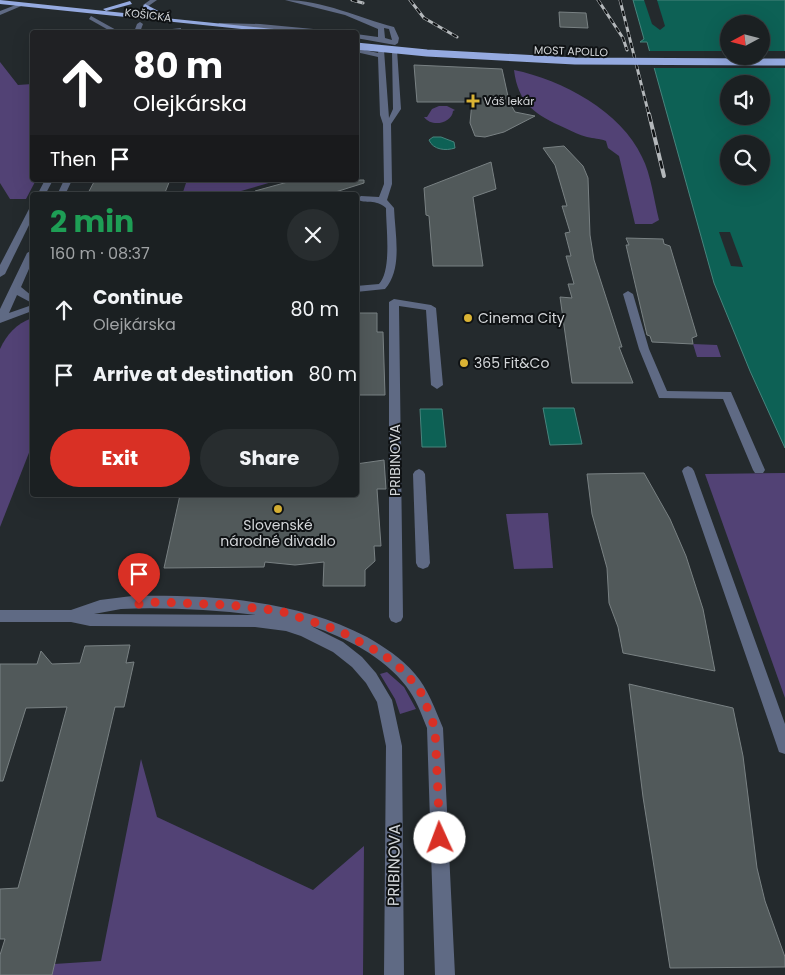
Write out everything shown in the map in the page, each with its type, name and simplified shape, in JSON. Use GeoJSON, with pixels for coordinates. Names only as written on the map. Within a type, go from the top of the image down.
{"type":"FeatureCollection","features":[{"type":"Feature","properties":{"kind":"main road"},"geometry":{"type":"LineString","coordinates":[[91,15],[130,1]]}},
{"type":"Feature","properties":{"kind":"main road"},"geometry":{"type":"LineString","coordinates":[[122,28],[130,1]]}},
{"type":"Feature","properties":{"kind":"main road","name":"KOŠICKÁ"},"geometry":{"type":"LineString","coordinates":[[0,2],[91,15],[122,28],[140,24],[187,30]]}},
{"type":"Feature","properties":{"kind":"main road"},"geometry":{"type":"LineString","coordinates":[[140,24],[145,3],[168,19]]}},
{"type":"Feature","properties":{"kind":"main road","name":"KOŠICKÁ"},"geometry":{"type":"LineString","coordinates":[[0,8],[91,15],[142,16],[266,30]]}},
{"type":"Feature","properties":{"kind":"main road","name":"MOST APOLLO"},"geometry":{"type":"LineString","coordinates":[[359,40],[422,47],[541,55],[785,57]]}},
{"type":"Feature","properties":{"kind":"main road","name":"MOST APOLLO"},"geometry":{"type":"LineString","coordinates":[[359,46],[427,53],[575,61],[785,62]]}},
{"type":"Feature","properties":{"kind":"street"},"geometry":{"type":"LineString","coordinates":[[145,3],[154,0]]}},
{"type":"Feature","properties":{"kind":"street"},"geometry":{"type":"LineString","coordinates":[[288,0],[350,15],[389,27],[394,31],[397,109],[387,124]]}},
{"type":"Feature","properties":{"kind":"street"},"geometry":{"type":"LineString","coordinates":[[0,13],[23,4]]}},
{"type":"Feature","properties":{"kind":"street"},"geometry":{"type":"LineString","coordinates":[[91,15],[113,30]]}},
{"type":"Feature","properties":{"kind":"street"},"geometry":{"type":"LineString","coordinates":[[373,23],[381,28],[382,40]]}},
{"type":"Feature","properties":{"kind":"street"},"geometry":{"type":"LineString","coordinates":[[138,30],[140,24]]}},
{"type":"Feature","properties":{"kind":"street","name":"KOŠICKÁ"},"geometry":{"type":"LineString","coordinates":[[212,24],[303,30]]}},
{"type":"Feature","properties":{"kind":"street"},"geometry":{"type":"LineString","coordinates":[[169,30],[179,29]]}},
{"type":"Feature","properties":{"kind":"street"},"geometry":{"type":"LineString","coordinates":[[359,36],[382,40],[395,47]]}},
{"type":"Feature","properties":{"kind":"street"},"geometry":{"type":"LineString","coordinates":[[359,50],[380,53],[384,115],[387,124],[388,188],[382,201]]}},
{"type":"Feature","properties":{"kind":"street"},"geometry":{"type":"LineString","coordinates":[[359,199],[376,192],[387,175]]}},
{"type":"Feature","properties":{"kind":"street"},"geometry":{"type":"LineString","coordinates":[[359,199],[382,201],[388,205],[391,211],[390,274],[382,287],[359,289]]}},
{"type":"Feature","properties":{"kind":"street"},"geometry":{"type":"LineString","coordinates":[[0,274],[30,216]]}},
{"type":"Feature","properties":{"kind":"street"},"geometry":{"type":"LineString","coordinates":[[0,320],[30,258]]}},
{"type":"Feature","properties":{"kind":"street"},"geometry":{"type":"LineString","coordinates":[[16,287],[20,293],[30,299]]}},
{"type":"Feature","properties":{"kind":"street"},"geometry":{"type":"LineString","coordinates":[[628,294],[644,348],[663,395],[727,395],[759,470]]}},
{"type":"Feature","properties":{"kind":"street","name":"PRIBINOVA"},"geometry":{"type":"LineString","coordinates":[[396,618],[394,302],[431,308],[437,385]]}},
{"type":"Feature","properties":{"kind":"street"},"geometry":{"type":"LineString","coordinates":[[0,320],[30,309]]}},
{"type":"Feature","properties":{"kind":"street"},"geometry":{"type":"LineString","coordinates":[[688,471],[785,746]]}},
{"type":"Feature","properties":{"kind":"street","name":"PRIBINOVA"},"geometry":{"type":"LineString","coordinates":[[419,474],[422,563]]}},
{"type":"Feature","properties":{"kind":"street"},"geometry":{"type":"LineString","coordinates":[[0,616],[71,616],[100,606],[158,602],[229,605],[280,611],[296,615],[356,638],[384,655],[406,673],[422,694],[435,728],[445,975]]}},
{"type":"Feature","properties":{"kind":"street","name":"PRIBINOVA"},"geometry":{"type":"LineString","coordinates":[[71,616],[90,620],[255,621],[286,625],[304,630],[338,647],[357,662],[371,678],[384,700],[394,746],[396,778],[393,885],[394,975]]}},
{"type":"Feature","properties":{"kind":"shaded area"},"geometry":{"type":"Polygon","coordinates":[[[633,0],[785,0],[785,448],[750,371],[714,283],[647,42],[640,42],[644,39],[633,0]]]}},
{"type":"Feature","properties":{"kind":"shaded area"},"geometry":{"type":"Polygon","coordinates":[[[0,62],[18,85],[30,84],[30,182],[35,182],[26,199],[10,199],[0,183],[0,62]]]}},
{"type":"Feature","properties":{"kind":"shaded area"},"geometry":{"type":"Polygon","coordinates":[[[514,70],[551,81],[570,90],[588,100],[620,125],[632,140],[645,164],[659,220],[652,224],[635,224],[619,156],[608,148],[606,141],[578,134],[537,113],[524,100],[516,82],[514,70]]]}},
{"type":"Feature","properties":{"kind":"shaded area"},"geometry":{"type":"Polygon","coordinates":[[[439,106],[447,106],[455,110],[449,119],[441,123],[432,122],[424,117],[427,117],[432,109],[439,106]]]}},
{"type":"Feature","properties":{"kind":"shaded area"},"geometry":{"type":"Polygon","coordinates":[[[433,137],[441,137],[454,142],[455,148],[444,149],[433,146],[429,140],[433,137]]]}},
{"type":"Feature","properties":{"kind":"shaded area"},"geometry":{"type":"Polygon","coordinates":[[[186,182],[272,182],[237,192],[183,192],[186,182]]]}},
{"type":"Feature","properties":{"kind":"shaded area"},"geometry":{"type":"Polygon","coordinates":[[[30,319],[30,450],[0,527],[0,349],[13,330],[30,319]]]}},
{"type":"Feature","properties":{"kind":"shaded area"},"geometry":{"type":"Polygon","coordinates":[[[693,344],[717,345],[721,357],[697,357],[693,344]]]}},
{"type":"Feature","properties":{"kind":"shaded area"},"geometry":{"type":"Polygon","coordinates":[[[543,408],[574,408],[582,444],[550,445],[543,408]]]}},
{"type":"Feature","properties":{"kind":"shaded area"},"geometry":{"type":"Polygon","coordinates":[[[420,409],[442,409],[446,447],[422,447],[420,409]]]}},
{"type":"Feature","properties":{"kind":"shaded area"},"geometry":{"type":"Polygon","coordinates":[[[785,473],[785,698],[705,474],[785,473]]]}},
{"type":"Feature","properties":{"kind":"shaded area"},"geometry":{"type":"Polygon","coordinates":[[[548,513],[553,568],[514,569],[506,514],[548,513]]]}},
{"type":"Feature","properties":{"kind":"shaded area"},"geometry":{"type":"Polygon","coordinates":[[[387,672],[404,687],[416,709],[400,714],[395,699],[380,674],[387,672]]]}},
{"type":"Feature","properties":{"kind":"shaded area"},"geometry":{"type":"Polygon","coordinates":[[[141,759],[157,817],[313,890],[364,846],[363,975],[52,975],[54,964],[101,961],[141,759]]]}},
{"type":"Feature","properties":{"kind":"pier"},"geometry":{"type":"Polygon","coordinates":[[[644,0],[657,0],[665,26],[660,30],[652,24],[644,0]]]}},
{"type":"Feature","properties":{"kind":"pier"},"geometry":{"type":"Polygon","coordinates":[[[647,51],[720,51],[720,65],[770,65],[770,51],[785,51],[785,68],[652,68],[647,51]]]}},
{"type":"Feature","properties":{"kind":"pier"},"geometry":{"type":"Polygon","coordinates":[[[719,232],[730,232],[743,267],[731,266],[719,232]]]}},
{"type":"Feature","properties":{"kind":"building"},"geometry":{"type":"Polygon","coordinates":[[[559,12],[586,13],[588,28],[560,27],[559,12]]]}},
{"type":"Feature","properties":{"kind":"building"},"geometry":{"type":"Polygon","coordinates":[[[414,65],[502,69],[509,101],[515,112],[535,116],[504,132],[485,137],[475,136],[470,123],[472,102],[417,102],[414,65]]]}},
{"type":"Feature","properties":{"kind":"building"},"geometry":{"type":"Polygon","coordinates":[[[564,146],[583,166],[588,178],[590,235],[594,260],[622,347],[619,347],[633,383],[572,383],[560,297],[572,298],[568,284],[574,284],[566,256],[571,256],[565,233],[570,232],[562,206],[567,206],[555,165],[543,148],[564,146]]]}},
{"type":"Feature","properties":{"kind":"building"},"geometry":{"type":"Polygon","coordinates":[[[491,162],[496,189],[473,197],[483,266],[433,266],[429,216],[426,215],[424,188],[491,162]]]}},
{"type":"Feature","properties":{"kind":"building"},"geometry":{"type":"Polygon","coordinates":[[[359,180],[364,180],[364,183],[336,192],[255,191],[288,182],[359,182],[359,180]]]}},
{"type":"Feature","properties":{"kind":"building"},"geometry":{"type":"Polygon","coordinates":[[[94,182],[169,182],[165,192],[89,192],[94,182]]]}},
{"type":"Feature","properties":{"kind":"building"},"geometry":{"type":"Polygon","coordinates":[[[626,238],[663,239],[664,244],[670,246],[697,336],[692,338],[693,344],[652,342],[650,336],[647,335],[626,238]]]}},
{"type":"Feature","properties":{"kind":"building"},"geometry":{"type":"Polygon","coordinates":[[[359,313],[377,313],[377,332],[383,332],[385,395],[359,395],[359,313]]]}},
{"type":"Feature","properties":{"kind":"building","name":"Slovenské národné divadlo"},"geometry":{"type":"Polygon","coordinates":[[[384,460],[386,489],[377,489],[381,546],[374,546],[375,561],[365,570],[365,586],[323,586],[324,562],[295,565],[265,562],[264,567],[164,568],[180,497],[359,497],[359,464],[384,460]]]}},
{"type":"Feature","properties":{"kind":"building"},"geometry":{"type":"Polygon","coordinates":[[[644,473],[670,519],[686,556],[703,609],[715,671],[623,653],[618,627],[609,603],[607,568],[592,514],[587,474],[644,473]]]}},
{"type":"Feature","properties":{"kind":"building"},"geometry":{"type":"Polygon","coordinates":[[[130,645],[126,663],[134,662],[124,707],[115,707],[52,975],[0,975],[0,955],[5,939],[0,939],[0,889],[18,888],[67,707],[26,708],[3,781],[0,781],[0,664],[37,664],[41,651],[52,664],[80,663],[85,646],[130,645]]]}},
{"type":"Feature","properties":{"kind":"building"},"geometry":{"type":"Polygon","coordinates":[[[629,684],[733,708],[743,756],[757,868],[765,901],[785,957],[785,967],[670,968],[643,797],[629,684]]]}},
{"type":"Feature","properties":{"kind":"railway"},"geometry":{"type":"LineString","coordinates":[[352,0],[363,3]]}},
{"type":"Feature","properties":{"kind":"railway"},"geometry":{"type":"LineString","coordinates":[[410,0],[424,18],[457,37]]}},
{"type":"Feature","properties":{"kind":"railway"},"geometry":{"type":"LineString","coordinates":[[598,0],[623,38],[627,50]]}},
{"type":"Feature","properties":{"kind":"railway"},"geometry":{"type":"LineString","coordinates":[[620,0],[649,115]]}},
{"type":"Feature","properties":{"kind":"railway"},"geometry":{"type":"LineString","coordinates":[[649,114],[664,176]]}},
{"type":"Feature","properties":{"kind":"place","name":"Váš lekár"},"geometry":{"type":"Point","coordinates":[473,101]}},
{"type":"Feature","properties":{"kind":"place","name":"Cinema City"},"geometry":{"type":"Point","coordinates":[468,318]}},
{"type":"Feature","properties":{"kind":"place","name":"365 Fit&Co"},"geometry":{"type":"Point","coordinates":[464,363]}},
{"type":"Feature","properties":{"kind":"place","name":"Slovenské národné divadlo"},"geometry":{"type":"Point","coordinates":[278,509]}},
{"type":"Feature","properties":{"kind":"route"},"geometry":{"type":"LineString","coordinates":[[139,604],[158,602],[229,605],[280,611],[314,620],[338,630],[356,638],[384,655],[406,673],[422,694],[435,728],[440,838]]}}]}
